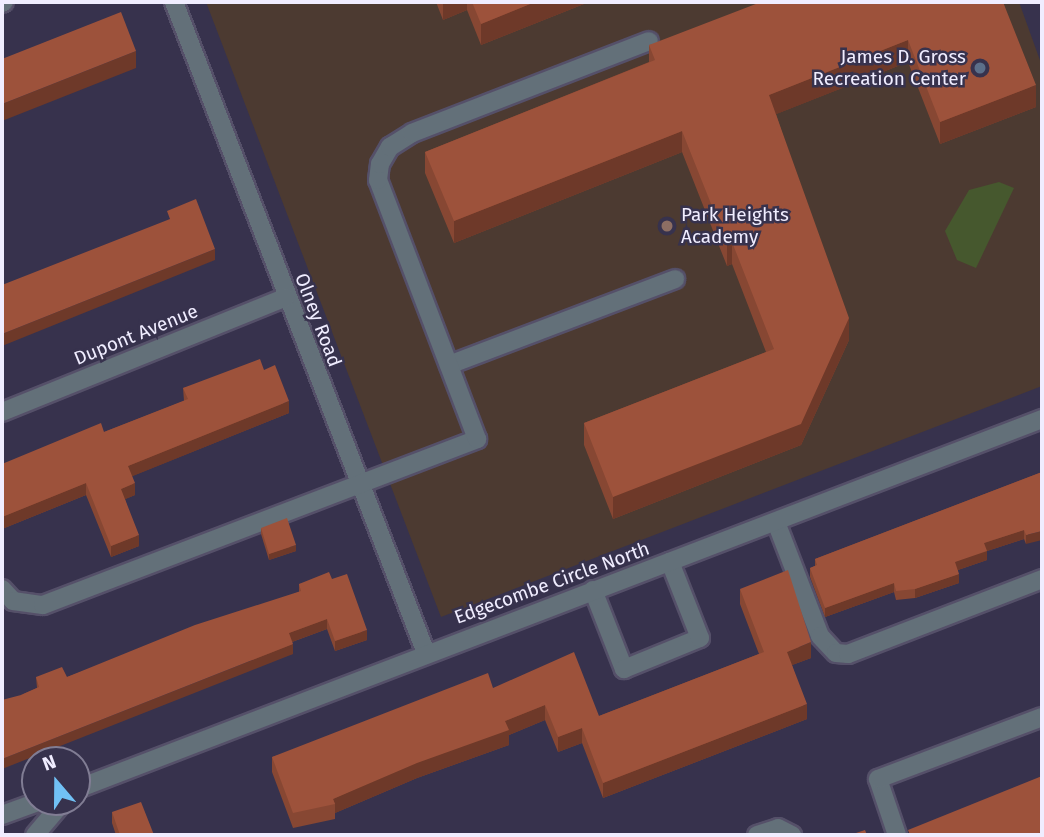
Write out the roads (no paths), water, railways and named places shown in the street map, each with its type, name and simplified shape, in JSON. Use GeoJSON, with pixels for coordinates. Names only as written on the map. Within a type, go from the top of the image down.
{"type":"FeatureCollection","features":[{"type":"Feature","properties":{"kind":"street","name":"Olney Road"},"geometry":{"type":"LineString","coordinates":[[174,2],[426,653]]}},
{"type":"Feature","properties":{"kind":"street"},"geometry":{"type":"LineString","coordinates":[[5,600],[43,605],[358,481],[477,439],[378,180],[390,147],[412,132],[649,41]]}},
{"type":"Feature","properties":{"kind":"street"},"geometry":{"type":"LineString","coordinates":[[449,365],[675,279]]}},
{"type":"Feature","properties":{"kind":"street","name":"Dupont Avenue"},"geometry":{"type":"LineString","coordinates":[[2,412],[286,297]]}},
{"type":"Feature","properties":{"kind":"street","name":"Edgecombe Circle North"},"geometry":{"type":"LineString","coordinates":[[91,784],[1042,419]]}},
{"type":"Feature","properties":{"kind":"street"},"geometry":{"type":"LineString","coordinates":[[776,522],[820,636],[835,653],[848,654],[1042,579]]}},
{"type":"Feature","properties":{"kind":"street"},"geometry":{"type":"LineString","coordinates":[[593,590],[624,668],[700,639],[670,562]]}},
{"type":"Feature","properties":{"kind":"street"},"geometry":{"type":"LineString","coordinates":[[897,835],[878,779],[1042,717]]}},
{"type":"Feature","properties":{"kind":"street"},"geometry":{"type":"LineString","coordinates":[[2,815],[21,808]]}},
{"type":"Feature","properties":{"kind":"street"},"geometry":{"type":"LineString","coordinates":[[35,835],[51,816]]}},
{"type":"Feature","properties":{"kind":"street"},"geometry":{"type":"LineString","coordinates":[[757,835],[778,828],[792,835]]}},
{"type":"Feature","properties":{"kind":"place","name":"James D. Gross Recreation Center"},"geometry":{"type":"Point","coordinates":[980,68]}},
{"type":"Feature","properties":{"kind":"place","name":"Park Heights Academy"},"geometry":{"type":"Point","coordinates":[667,226]}}]}
